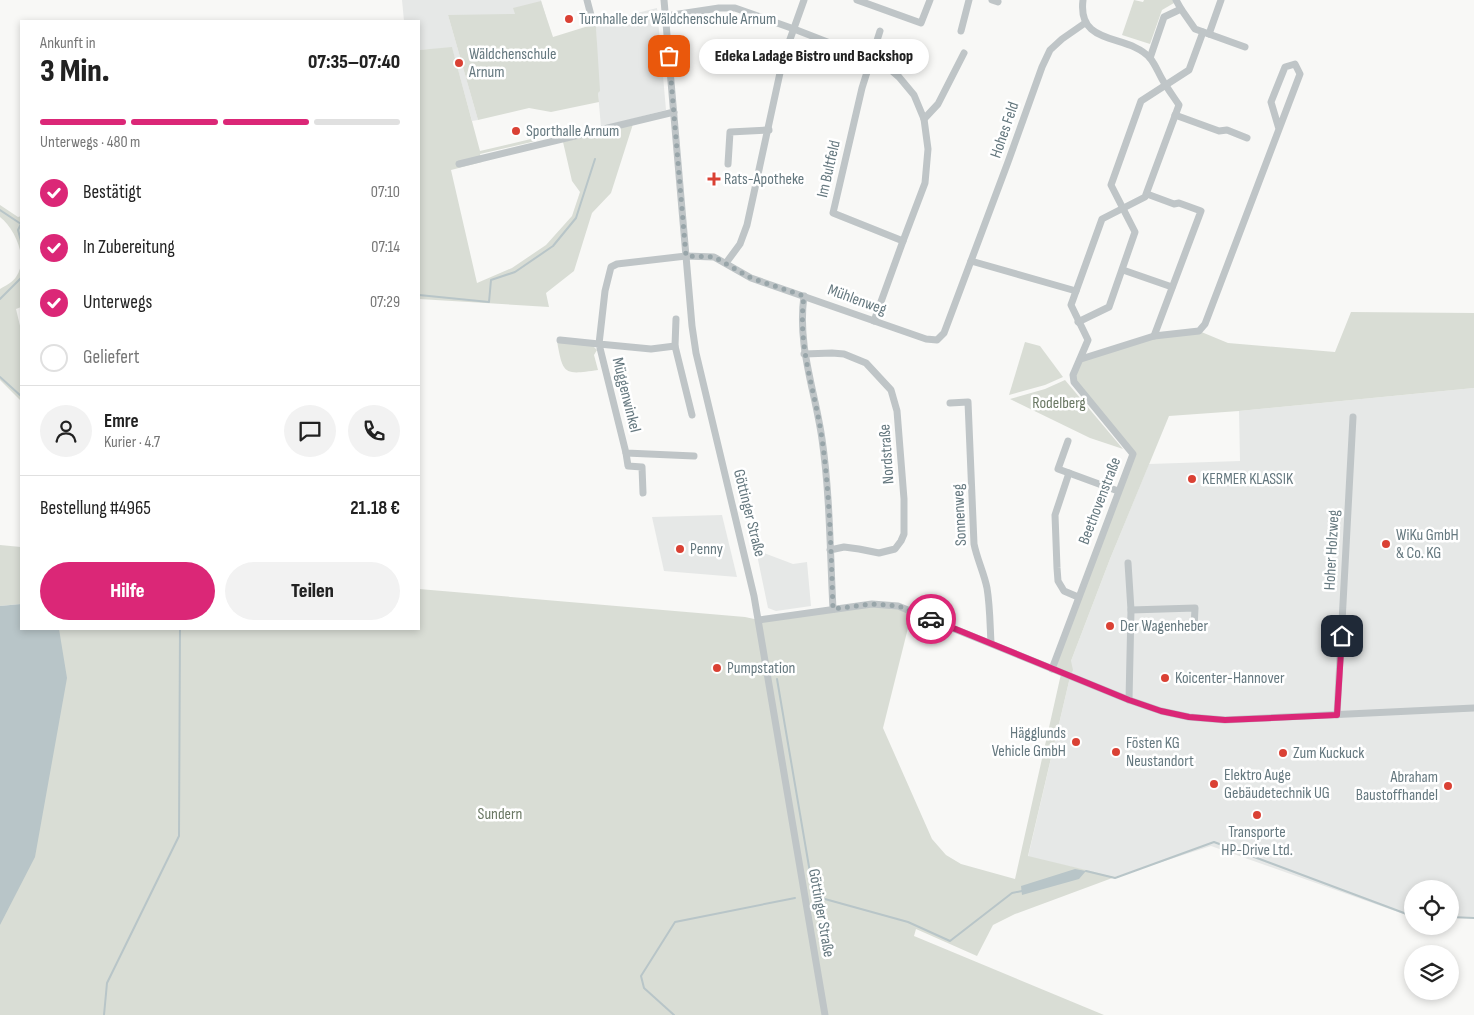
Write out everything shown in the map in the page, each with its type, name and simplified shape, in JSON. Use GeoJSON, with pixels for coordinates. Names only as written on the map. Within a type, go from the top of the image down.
{"type":"FeatureCollection","features":[{"type":"Feature","properties":{"kind":"street"},"geometry":{"type":"LineString","coordinates":[[587,0],[593,23]]}},
{"type":"Feature","properties":{"kind":"street","name":"Göttinger Straße"},"geometry":{"type":"LineString","coordinates":[[664,0],[692,326],[696,353],[741,536],[759,620],[825,1015]]}},
{"type":"Feature","properties":{"kind":"street"},"geometry":{"type":"LineString","coordinates":[[726,263],[740,244],[747,225],[783,59],[804,0]]}},
{"type":"Feature","properties":{"kind":"street"},"geometry":{"type":"LineString","coordinates":[[857,0],[921,22],[930,0]]}},
{"type":"Feature","properties":{"kind":"street"},"geometry":{"type":"LineString","coordinates":[[961,31],[969,0]]}},
{"type":"Feature","properties":{"kind":"street"},"geometry":{"type":"LineString","coordinates":[[1083,0],[1082,13],[1085,23],[1097,34],[1139,49],[1150,58],[1178,105],[1147,194],[1200,211],[1154,336]]}},
{"type":"Feature","properties":{"kind":"street"},"geometry":{"type":"LineString","coordinates":[[1176,0],[1195,29],[1245,47]]}},
{"type":"Feature","properties":{"kind":"street"},"geometry":{"type":"LineString","coordinates":[[1078,322],[1108,308],[1135,232],[1111,185],[1141,101],[1189,70],[1221,0]]}},
{"type":"Feature","properties":{"kind":"street"},"geometry":{"type":"LineString","coordinates":[[666,16],[719,8],[735,8],[871,59],[891,70],[914,96],[924,118],[928,149],[925,183],[874,321]]}},
{"type":"Feature","properties":{"kind":"street"},"geometry":{"type":"LineString","coordinates":[[1150,58],[1164,17],[1182,9]]}},
{"type":"Feature","properties":{"kind":"street","name":"Hohes Feld"},"geometry":{"type":"LineString","coordinates":[[936,340],[944,333],[1042,66],[1050,50],[1085,23]]}},
{"type":"Feature","properties":{"kind":"street","name":"Im Bultfeld"},"geometry":{"type":"LineString","coordinates":[[880,31],[862,88],[833,213],[903,241]]}},
{"type":"Feature","properties":{"kind":"street"},"geometry":{"type":"LineString","coordinates":[[924,118],[938,104],[964,53]]}},
{"type":"Feature","properties":{"kind":"street"},"geometry":{"type":"LineString","coordinates":[[734,64],[783,59]]}},
{"type":"Feature","properties":{"kind":"street"},"geometry":{"type":"LineString","coordinates":[[1081,359],[1154,336],[1199,331],[1205,324],[1300,74],[1295,64],[1285,67],[1271,102],[1278,130]]}},
{"type":"Feature","properties":{"kind":"street"},"geometry":{"type":"LineString","coordinates":[[460,164],[674,112]]}},
{"type":"Feature","properties":{"kind":"street"},"geometry":{"type":"LineString","coordinates":[[1175,115],[1219,131],[1227,130],[1247,138]]}},
{"type":"Feature","properties":{"kind":"street"},"geometry":{"type":"LineString","coordinates":[[728,164],[730,132],[768,130]]}},
{"type":"Feature","properties":{"kind":"street","name":"Beethovenstraße"},"geometry":{"type":"LineString","coordinates":[[1052,670],[1133,454],[1074,382],[1073,375],[1088,340],[1071,305],[1102,219],[1145,197],[1147,194]]}},
{"type":"Feature","properties":{"kind":"street","name":"Mühlenweg"},"geometry":{"type":"LineString","coordinates":[[686,256],[714,257],[751,278],[926,339],[936,340]]}},
{"type":"Feature","properties":{"kind":"street","name":"Müggenwinkel"},"geometry":{"type":"LineString","coordinates":[[642,467],[628,466],[599,344],[611,267],[617,264],[686,256]]}},
{"type":"Feature","properties":{"kind":"street"},"geometry":{"type":"LineString","coordinates":[[971,261],[1076,291]]}},
{"type":"Feature","properties":{"kind":"street"},"geometry":{"type":"LineString","coordinates":[[1123,270],[1172,287]]}},
{"type":"Feature","properties":{"kind":"street"},"geometry":{"type":"LineString","coordinates":[[804,296],[801,319],[804,354],[822,437],[830,505],[833,609]]}},
{"type":"Feature","properties":{"kind":"street"},"geometry":{"type":"LineString","coordinates":[[676,319],[676,346],[692,415]]}},
{"type":"Feature","properties":{"kind":"street","name":"Müggenwinkel"},"geometry":{"type":"LineString","coordinates":[[560,340],[651,349],[676,346]]}},
{"type":"Feature","properties":{"kind":"street","name":"Nordstraße"},"geometry":{"type":"LineString","coordinates":[[804,354],[832,352],[844,354],[866,363],[891,390],[897,411],[904,499],[904,534],[901,541],[895,549],[879,553],[859,548],[830,550]]}},
{"type":"Feature","properties":{"kind":"street","name":"Sonnenweg"},"geometry":{"type":"LineString","coordinates":[[950,403],[968,402],[974,544],[987,590],[991,643]]}},
{"type":"Feature","properties":{"kind":"street","name":"Hoher Holzweg"},"geometry":{"type":"LineString","coordinates":[[1337,715],[1353,417]]}},
{"type":"Feature","properties":{"kind":"street"},"geometry":{"type":"LineString","coordinates":[[1068,441],[1058,469],[1118,491]]}},
{"type":"Feature","properties":{"kind":"street","name":"Müggenwinkel"},"geometry":{"type":"LineString","coordinates":[[626,453],[694,456]]}},
{"type":"Feature","properties":{"kind":"street","name":"Müggenwinkel"},"geometry":{"type":"LineString","coordinates":[[642,454],[644,493]]}},
{"type":"Feature","properties":{"kind":"street"},"geometry":{"type":"LineString","coordinates":[[1069,473],[1055,515],[1057,568],[1058,581],[1064,591],[1078,597]]}},
{"type":"Feature","properties":{"kind":"street"},"geometry":{"type":"LineString","coordinates":[[1128,563],[1131,610],[1129,700]]}},
{"type":"Feature","properties":{"kind":"street"},"geometry":{"type":"LineString","coordinates":[[759,620],[872,604],[898,606],[1129,700],[1161,711],[1189,717],[1225,720],[1474,708]]}},
{"type":"Feature","properties":{"kind":"street"},"geometry":{"type":"LineString","coordinates":[[1131,610],[1194,608],[1194,629]]}},
{"type":"Feature","properties":{"kind":"shaded area","name":"Wäldchenschule Arnum"},"geometry":{"type":"Polygon","coordinates":[[[402,0],[541,0],[546,17],[448,15],[478,120],[472,121],[452,48],[420,50],[420,20],[404,20],[402,0]]]}},
{"type":"Feature","properties":{"kind":"shaded area"},"geometry":{"type":"Polygon","coordinates":[[[657,8],[666,110],[601,127],[596,27],[598,23],[657,8]]]}},
{"type":"Feature","properties":{"kind":"shaded area"},"geometry":{"type":"Polygon","coordinates":[[[1474,388],[1474,918],[1459,918],[1459,880],[1404,880],[1404,914],[1211,846],[1115,877],[1028,857],[1070,677],[1071,661],[1149,464],[1240,461],[1239,411],[1474,388]]]}},
{"type":"Feature","properties":{"kind":"shaded area"},"geometry":{"type":"Polygon","coordinates":[[[722,515],[737,577],[664,571],[652,517],[722,515]]]}},
{"type":"Feature","properties":{"kind":"shaded area"},"geometry":{"type":"Polygon","coordinates":[[[756,550],[793,564],[807,562],[811,606],[776,611],[768,608],[756,550]]]}},
{"type":"Feature","properties":{"kind":"shaded area"},"geometry":{"type":"Polygon","coordinates":[[[20,604],[20,630],[59,630],[67,678],[35,857],[0,925],[0,606],[20,604]]]}},
{"type":"Feature","properties":{"kind":"shaded area"},"geometry":{"type":"Polygon","coordinates":[[[1075,869],[1086,871],[1079,879],[1022,895],[1021,886],[1075,869]]]}},
{"type":"Feature","properties":{"kind":"green space"},"geometry":{"type":"Polygon","coordinates":[[[1134,0],[1143,2],[1144,0],[1173,0],[1174,3],[1162,10],[1150,44],[1122,35],[1134,0]]]}},
{"type":"Feature","properties":{"kind":"green space"},"geometry":{"type":"Polygon","coordinates":[[[541,1],[553,37],[598,23],[596,27],[599,102],[551,112],[529,108],[478,120],[448,15],[515,14],[513,8],[541,1]]]}},
{"type":"Feature","properties":{"kind":"green space"},"geometry":{"type":"Polygon","coordinates":[[[452,47],[480,151],[535,138],[536,141],[480,154],[482,162],[451,170],[477,283],[512,268],[546,245],[572,216],[580,192],[572,181],[563,142],[633,124],[611,193],[592,213],[574,271],[546,293],[549,307],[420,299],[420,50],[452,47]]]}},
{"type":"Feature","properties":{"kind":"green space"},"geometry":{"type":"Polygon","coordinates":[[[0,205],[18,217],[20,216],[20,250],[15,237],[6,222],[0,217],[0,205]]]}},
{"type":"Feature","properties":{"kind":"green space"},"geometry":{"type":"Polygon","coordinates":[[[20,270],[20,307],[16,309],[20,326],[20,400],[0,380],[0,289],[15,279],[20,270]]]}},
{"type":"Feature","properties":{"kind":"green space","name":"Sundern"},"geometry":{"type":"Polygon","coordinates":[[[1351,312],[1474,313],[1474,388],[1169,416],[1110,559],[1071,661],[1073,670],[1028,856],[1115,877],[1015,914],[993,925],[977,956],[916,929],[914,936],[1104,1015],[0,1015],[0,817],[59,630],[420,630],[420,589],[745,617],[759,620],[872,604],[912,612],[883,728],[932,839],[946,855],[961,864],[1015,879],[1061,674],[1052,669],[1133,454],[1074,382],[1081,359],[1154,336],[1199,331],[1228,343],[1335,352],[1351,312]]]}},
{"type":"Feature","properties":{"kind":"green space"},"geometry":{"type":"Polygon","coordinates":[[[557,341],[592,345],[597,350],[594,355],[598,370],[572,372],[567,370],[561,361],[557,341]]]}},
{"type":"Feature","properties":{"kind":"green space"},"geometry":{"type":"Polygon","coordinates":[[[1025,342],[1040,346],[1063,377],[1045,385],[1009,395],[1025,342]]]}},
{"type":"Feature","properties":{"kind":"green space","name":"Rodelberg"},"geometry":{"type":"Polygon","coordinates":[[[1065,380],[1123,449],[1090,438],[1010,399],[1045,389],[1065,380]]]}},
{"type":"Feature","properties":{"kind":"green space"},"geometry":{"type":"Polygon","coordinates":[[[0,545],[20,547],[20,604],[0,606],[0,545]]]}},
{"type":"Feature","properties":{"kind":"waterway"},"geometry":{"type":"LineString","coordinates":[[420,295],[489,302],[491,280],[515,272],[553,246],[576,218],[595,159]]}},
{"type":"Feature","properties":{"kind":"waterway"},"geometry":{"type":"LineString","coordinates":[[0,210],[20,223]]}},
{"type":"Feature","properties":{"kind":"waterway"},"geometry":{"type":"LineString","coordinates":[[20,226],[18,230],[20,237]]}},
{"type":"Feature","properties":{"kind":"waterway"},"geometry":{"type":"LineString","coordinates":[[0,299],[20,279]]}},
{"type":"Feature","properties":{"kind":"waterway"},"geometry":{"type":"LineString","coordinates":[[0,377],[20,395]]}},
{"type":"Feature","properties":{"kind":"waterway"},"geometry":{"type":"LineString","coordinates":[[104,1015],[107,983],[179,836],[180,630]]}},
{"type":"Feature","properties":{"kind":"waterway"},"geometry":{"type":"LineString","coordinates":[[777,679],[814,896],[908,922],[950,941],[1012,893],[1022,891]]}},
{"type":"Feature","properties":{"kind":"waterway"},"geometry":{"type":"LineString","coordinates":[[1086,871],[1115,878],[1214,842],[1404,913]]}},
{"type":"Feature","properties":{"kind":"waterway"},"geometry":{"type":"LineString","coordinates":[[674,1015],[644,988],[641,976],[675,922],[795,898]]}},
{"type":"Feature","properties":{"kind":"waterway"},"geometry":{"type":"LineString","coordinates":[[1459,917],[1474,918]]}},
{"type":"Feature","properties":{"kind":"way so far"},"geometry":{"type":"LineString","coordinates":[[669,56],[686,256],[714,257],[751,278],[804,296],[801,319],[804,354],[822,437],[830,505],[833,609],[872,604],[898,606],[931,619]]}},
{"type":"Feature","properties":{"kind":"place","name":"Turnhalle der Wäldchenschule Arnum"},"geometry":{"type":"Point","coordinates":[569,19]}},
{"type":"Feature","properties":{"kind":"place","name":"Edeka Ladage Bistro und Backshop"},"geometry":{"type":"Point","coordinates":[669,56]}},
{"type":"Feature","properties":{"kind":"place","name":"Wäldchenschule Arnum"},"geometry":{"type":"Point","coordinates":[459,63]}},
{"type":"Feature","properties":{"kind":"place","name":"Sporthalle Arnum"},"geometry":{"type":"Point","coordinates":[516,131]}},
{"type":"Feature","properties":{"kind":"place","name":"Rats-Apotheke"},"geometry":{"type":"Point","coordinates":[714,179]}},
{"type":"Feature","properties":{"kind":"place","name":"KERMER KLASSIK"},"geometry":{"type":"Point","coordinates":[1192,479]}},
{"type":"Feature","properties":{"kind":"place","name":"WiKu GmbH & Co. KG"},"geometry":{"type":"Point","coordinates":[1386,544]}},
{"type":"Feature","properties":{"kind":"place","name":"Penny"},"geometry":{"type":"Point","coordinates":[680,549]}},
{"type":"Feature","properties":{"kind":"place","name":"Der Wagenheber"},"geometry":{"type":"Point","coordinates":[1110,626]}},
{"type":"Feature","properties":{"kind":"place","name":"Pumpstation"},"geometry":{"type":"Point","coordinates":[717,668]}},
{"type":"Feature","properties":{"kind":"place","name":"Koicenter-Hannover"},"geometry":{"type":"Point","coordinates":[1165,678]}},
{"type":"Feature","properties":{"kind":"place","name":"Hägglunds Vehicle GmbH"},"geometry":{"type":"Point","coordinates":[1076,742]}},
{"type":"Feature","properties":{"kind":"place","name":"Fösten KG Neustandort"},"geometry":{"type":"Point","coordinates":[1116,752]}},
{"type":"Feature","properties":{"kind":"place","name":"Zum Kuckuck"},"geometry":{"type":"Point","coordinates":[1283,753]}},
{"type":"Feature","properties":{"kind":"place","name":"Elektro Auge Gebäudetechnik UG"},"geometry":{"type":"Point","coordinates":[1214,784]}},
{"type":"Feature","properties":{"kind":"place","name":"Abraham Baustoffhandel"},"geometry":{"type":"Point","coordinates":[1448,786]}},
{"type":"Feature","properties":{"kind":"place","name":"Transporte HP-Drive Ltd."},"geometry":{"type":"Point","coordinates":[1257,815]}},
{"type":"Feature","properties":{"kind":"route"},"geometry":{"type":"LineString","coordinates":[[931,619],[1061,674],[1161,711],[1189,717],[1225,720],[1337,715],[1342,636]]}}]}
